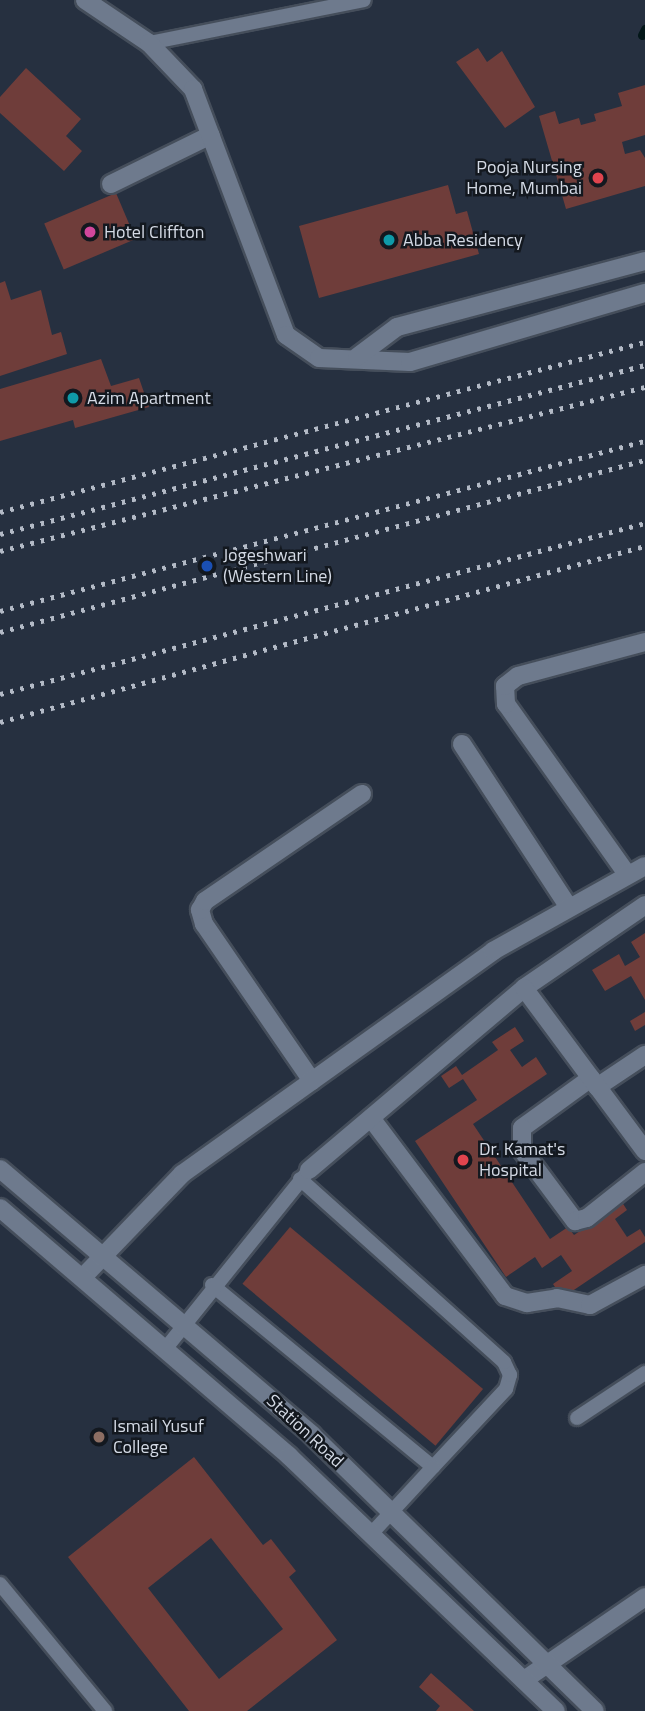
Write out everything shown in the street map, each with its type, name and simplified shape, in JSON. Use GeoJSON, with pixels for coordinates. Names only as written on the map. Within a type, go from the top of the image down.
{"type":"FeatureCollection","features":[{"type":"Feature","properties":{"kind":"street"},"geometry":{"type":"LineString","coordinates":[[85,0],[149,43],[193,89],[286,335],[319,358],[357,357],[410,362],[645,293]]}},
{"type":"Feature","properties":{"kind":"street"},"geometry":{"type":"LineString","coordinates":[[111,184],[211,135]]}},
{"type":"Feature","properties":{"kind":"street"},"geometry":{"type":"LineString","coordinates":[[357,357],[397,327],[645,261]]}},
{"type":"Feature","properties":{"kind":"street"},"geometry":{"type":"LineString","coordinates":[[554,285],[565,316]]}},
{"type":"Feature","properties":{"kind":"street"},"geometry":{"type":"LineString","coordinates":[[627,874],[506,704],[505,686],[517,676],[645,642]]}},
{"type":"Feature","properties":{"kind":"street"},"geometry":{"type":"LineString","coordinates":[[462,744],[568,906]]}},
{"type":"Feature","properties":{"kind":"street"},"geometry":{"type":"LineString","coordinates":[[312,1081],[204,924],[200,910],[205,901],[362,794]]}},
{"type":"Feature","properties":{"kind":"street"},"geometry":{"type":"LineString","coordinates":[[83,1277],[98,1256],[182,1174],[493,951],[568,906],[645,866]]}},
{"type":"Feature","properties":{"kind":"street"},"geometry":{"type":"LineString","coordinates":[[305,1175],[524,988],[645,905]]}},
{"type":"Feature","properties":{"kind":"street"},"geometry":{"type":"LineString","coordinates":[[524,988],[645,1150]]}},
{"type":"Feature","properties":{"kind":"street"},"geometry":{"type":"LineString","coordinates":[[645,1055],[594,1082],[522,1128],[522,1150],[575,1221],[587,1218],[645,1172]]}},
{"type":"Feature","properties":{"kind":"street"},"geometry":{"type":"LineString","coordinates":[[371,1118],[505,1296],[527,1303],[557,1298],[590,1305],[645,1275]]}},
{"type":"Feature","properties":{"kind":"street","name":"Station Road"},"geometry":{"type":"LineString","coordinates":[[0,1169],[98,1256],[184,1323],[391,1512],[596,1711]]}},
{"type":"Feature","properties":{"kind":"street","name":"Station Road"},"geometry":{"type":"LineString","coordinates":[[0,1208],[166,1348],[371,1534],[556,1711]]}},
{"type":"Feature","properties":{"kind":"street"},"geometry":{"type":"LineString","coordinates":[[524,1680],[645,1598]]}},
{"type":"Feature","properties":{"kind":"lane"},"geometry":{"type":"LineString","coordinates":[[149,43],[364,0]]}},
{"type":"Feature","properties":{"kind":"lane"},"geometry":{"type":"LineString","coordinates":[[166,1348],[212,1285],[305,1175],[509,1369],[506,1389],[371,1534]]}},
{"type":"Feature","properties":{"kind":"lane"},"geometry":{"type":"LineString","coordinates":[[212,1285],[433,1467]]}},
{"type":"Feature","properties":{"kind":"lane"},"geometry":{"type":"LineString","coordinates":[[577,1418],[645,1373]]}},
{"type":"Feature","properties":{"kind":"lane"},"geometry":{"type":"LineString","coordinates":[[0,1584],[105,1711]]}},
{"type":"Feature","properties":{"kind":"building"},"geometry":{"type":"Polygon","coordinates":[[[478,48],[487,62],[502,51],[535,107],[505,128],[456,62],[478,48]]]}},
{"type":"Feature","properties":{"kind":"building"},"geometry":{"type":"Polygon","coordinates":[[[26,68],[81,119],[66,136],[82,151],[64,171],[0,113],[0,97],[26,68]]]}},
{"type":"Feature","properties":{"kind":"building"},"geometry":{"type":"Polygon","coordinates":[[[645,85],[645,135],[622,142],[625,154],[640,150],[645,158],[645,186],[566,209],[539,116],[555,111],[559,124],[579,118],[581,125],[596,121],[594,114],[622,106],[618,93],[645,85]]]}},
{"type":"Feature","properties":{"kind":"building","name":"Abba Residency"},"geometry":{"type":"Polygon","coordinates":[[[448,185],[456,214],[467,211],[479,254],[319,298],[299,226],[448,185]]]}},
{"type":"Feature","properties":{"kind":"building","name":"Hotel Cliffton"},"geometry":{"type":"Polygon","coordinates":[[[116,193],[136,239],[64,270],[44,223],[116,193]]]}},
{"type":"Feature","properties":{"kind":"building","name":"Azim Apartment"},"geometry":{"type":"Polygon","coordinates":[[[5,281],[11,300],[41,290],[52,335],[61,332],[67,354],[0,376],[0,283],[5,281]]]}},
{"type":"Feature","properties":{"kind":"building","name":"Azim Apartment"},"geometry":{"type":"Polygon","coordinates":[[[101,359],[111,386],[139,378],[149,407],[75,428],[73,420],[0,441],[0,389],[101,359]]]}},
{"type":"Feature","properties":{"kind":"building"},"geometry":{"type":"Polygon","coordinates":[[[645,933],[645,1000],[631,976],[605,991],[592,970],[619,954],[625,966],[640,957],[631,942],[645,933]]]}},
{"type":"Feature","properties":{"kind":"building"},"geometry":{"type":"Polygon","coordinates":[[[645,1012],[645,1025],[635,1031],[630,1021],[645,1012]]]}},
{"type":"Feature","properties":{"kind":"building"},"geometry":{"type":"Polygon","coordinates":[[[515,1027],[524,1041],[510,1050],[522,1067],[536,1057],[547,1074],[473,1124],[550,1239],[568,1227],[574,1235],[601,1217],[618,1196],[627,1210],[615,1219],[627,1237],[640,1229],[645,1237],[645,1242],[562,1298],[553,1284],[572,1271],[561,1255],[542,1268],[535,1257],[506,1277],[415,1141],[477,1100],[463,1079],[449,1088],[441,1076],[456,1066],[462,1075],[498,1050],[492,1042],[515,1027]]]}},
{"type":"Feature","properties":{"kind":"building"},"geometry":{"type":"Polygon","coordinates":[[[290,1227],[483,1389],[435,1446],[242,1284],[290,1227]]]}},
{"type":"Feature","properties":{"kind":"building"},"geometry":{"type":"Polygon","coordinates":[[[194,1457],[263,1545],[271,1539],[296,1571],[289,1577],[337,1640],[247,1711],[189,1711],[68,1557],[194,1457]],[[211,1538],[148,1588],[219,1679],[283,1629],[211,1538]]]}},
{"type":"Feature","properties":{"kind":"building"},"geometry":{"type":"Polygon","coordinates":[[[431,1673],[474,1711],[436,1711],[440,1706],[419,1687],[431,1673]]]}},
{"type":"Feature","properties":{"kind":"waterway"},"geometry":{"type":"LineString","coordinates":[[642,35],[645,29]]}},
{"type":"Feature","properties":{"kind":"railway"},"geometry":{"type":"LineString","coordinates":[[0,512],[645,342]]}},
{"type":"Feature","properties":{"kind":"railway"},"geometry":{"type":"LineString","coordinates":[[0,534],[645,365]]}},
{"type":"Feature","properties":{"kind":"railway"},"geometry":{"type":"LineString","coordinates":[[0,551],[645,387]]}},
{"type":"Feature","properties":{"kind":"railway"},"geometry":{"type":"LineString","coordinates":[[0,611],[645,441]]}},
{"type":"Feature","properties":{"kind":"railway"},"geometry":{"type":"LineString","coordinates":[[0,632],[645,460]]}},
{"type":"Feature","properties":{"kind":"railway"},"geometry":{"type":"LineString","coordinates":[[0,694],[645,523]]}},
{"type":"Feature","properties":{"kind":"railway"},"geometry":{"type":"LineString","coordinates":[[0,722],[645,546]]}},
{"type":"Feature","properties":{"kind":"place","name":"Pooja Nursing Home, Mumbai"},"geometry":{"type":"Point","coordinates":[598,178]}},
{"type":"Feature","properties":{"kind":"place","name":"Hotel Cliffton"},"geometry":{"type":"Point","coordinates":[90,232]}},
{"type":"Feature","properties":{"kind":"place","name":"Abba Residency"},"geometry":{"type":"Point","coordinates":[389,240]}},
{"type":"Feature","properties":{"kind":"place","name":"Azim Apartment"},"geometry":{"type":"Point","coordinates":[73,398]}},
{"type":"Feature","properties":{"kind":"place","name":"Jogeshwari (Western Line)"},"geometry":{"type":"Point","coordinates":[207,566]}},
{"type":"Feature","properties":{"kind":"place","name":"Dr. Kamat's Hospital"},"geometry":{"type":"Point","coordinates":[463,1160]}},
{"type":"Feature","properties":{"kind":"place","name":"Ismail Yusuf College"},"geometry":{"type":"Point","coordinates":[99,1437]}}]}
